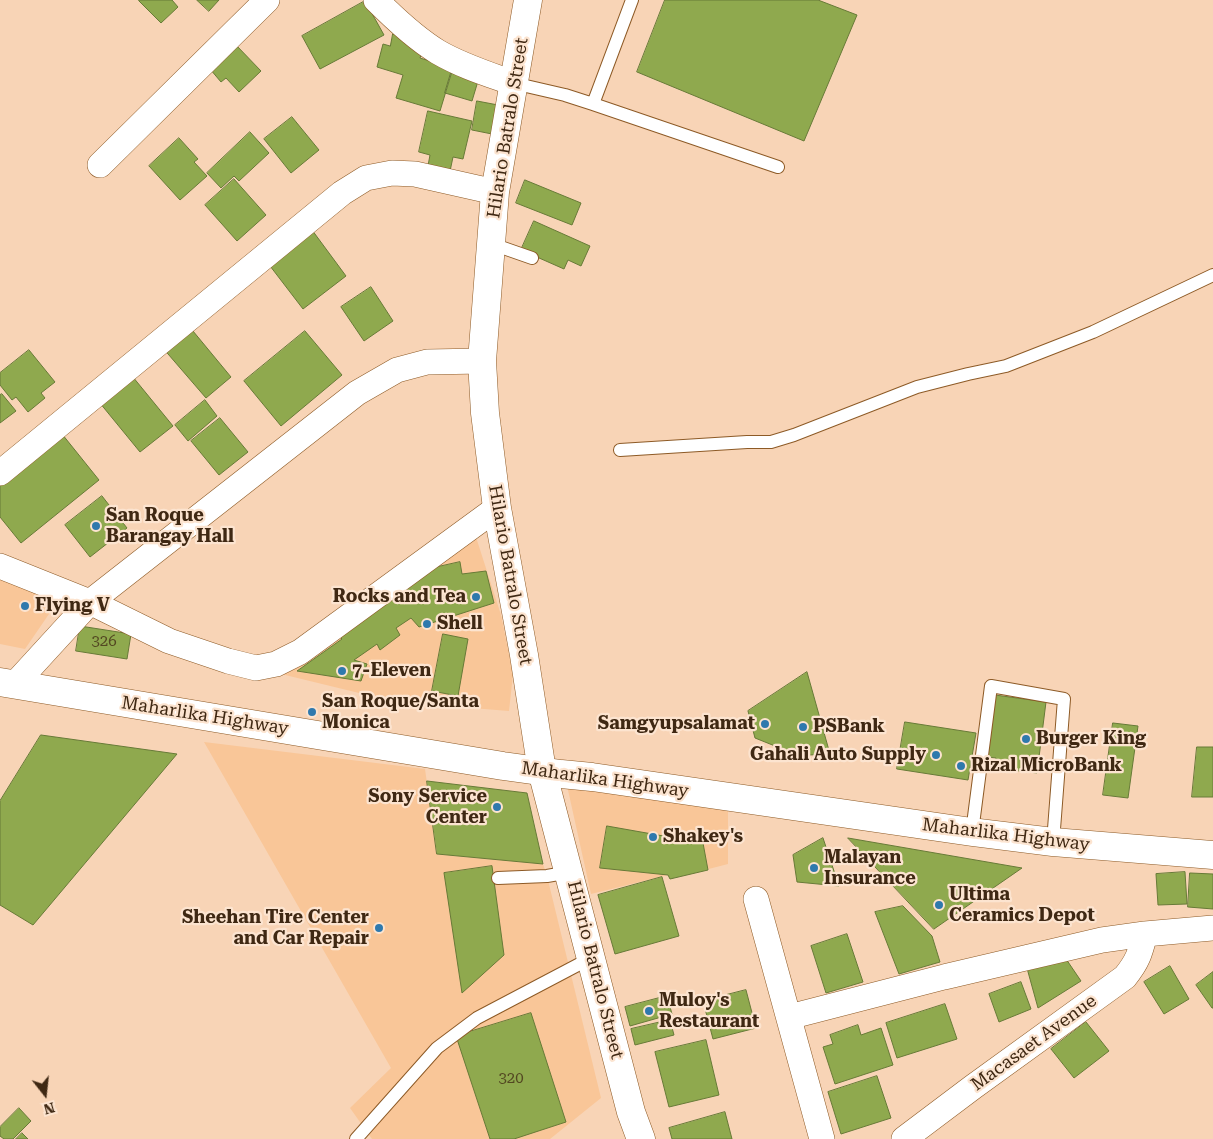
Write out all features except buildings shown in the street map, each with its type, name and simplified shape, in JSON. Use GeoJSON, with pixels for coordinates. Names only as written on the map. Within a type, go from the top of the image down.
{"type":"FeatureCollection","features":[{"type":"Feature","properties":{"kind":"main road","name":"Hilario Batralo Street"},"geometry":{"type":"LineString","coordinates":[[528,0],[495,192],[482,361],[486,413],[497,508],[524,655],[542,771],[570,872],[631,1112],[641,1139]]}},
{"type":"Feature","properties":{"kind":"main road","name":"Maharlika Highway"},"geometry":{"type":"LineString","coordinates":[[7,684],[503,766],[972,832],[1053,842],[1213,855]]}},
{"type":"Feature","properties":{"kind":"street"},"geometry":{"type":"LineString","coordinates":[[100,165],[267,0]]}},
{"type":"Feature","properties":{"kind":"street"},"geometry":{"type":"LineString","coordinates":[[376,0],[407,30],[438,52],[472,69],[513,83]]}},
{"type":"Feature","properties":{"kind":"street"},"geometry":{"type":"LineString","coordinates":[[0,473],[342,193],[366,178],[392,173],[415,174],[495,192]]}},
{"type":"Feature","properties":{"kind":"street"},"geometry":{"type":"LineString","coordinates":[[7,684],[90,602],[357,394],[397,370],[427,362],[482,361]]}},
{"type":"Feature","properties":{"kind":"street"},"geometry":{"type":"LineString","coordinates":[[0,566],[90,602],[169,641],[228,661],[256,668],[276,664],[300,652],[497,508]]}},
{"type":"Feature","properties":{"kind":"street"},"geometry":{"type":"LineString","coordinates":[[756,899],[822,1139]]}},
{"type":"Feature","properties":{"kind":"street"},"geometry":{"type":"LineString","coordinates":[[789,1016],[1102,940],[1213,928]]}},
{"type":"Feature","properties":{"kind":"street","name":"Macasaet Avenue"},"geometry":{"type":"LineString","coordinates":[[904,1139],[1125,977],[1134,967],[1139,957],[1145,934]]}},
{"type":"Feature","properties":{"kind":"lane"},"geometry":{"type":"LineString","coordinates":[[593,104],[632,0]]}},
{"type":"Feature","properties":{"kind":"lane"},"geometry":{"type":"LineString","coordinates":[[513,83],[565,95],[778,168]]}},
{"type":"Feature","properties":{"kind":"lane"},"geometry":{"type":"LineString","coordinates":[[492,244],[532,258]]}},
{"type":"Feature","properties":{"kind":"lane"},"geometry":{"type":"LineString","coordinates":[[620,450],[771,442],[794,435],[917,386],[1006,366],[1093,332],[1213,275]]}},
{"type":"Feature","properties":{"kind":"lane"},"geometry":{"type":"LineString","coordinates":[[972,832],[991,686],[1064,699],[1053,842]]}},
{"type":"Feature","properties":{"kind":"lane"},"geometry":{"type":"LineString","coordinates":[[498,878],[547,876],[570,872]]}},
{"type":"Feature","properties":{"kind":"lane"},"geometry":{"type":"LineString","coordinates":[[356,1139],[437,1048],[477,1018],[591,958]]}},
{"type":"Feature","properties":{"kind":"shaded area","name":"Shell"},"geometry":{"type":"Polygon","coordinates":[[[475,534],[501,615],[513,674],[509,711],[396,702],[281,674],[475,534]]]}},
{"type":"Feature","properties":{"kind":"shaded area","name":"Flying V"},"geometry":{"type":"Polygon","coordinates":[[[0,574],[52,598],[49,614],[25,649],[0,644],[0,574]]]}},
{"type":"Feature","properties":{"kind":"shaded area"},"geometry":{"type":"Polygon","coordinates":[[[204,742],[425,769],[437,854],[543,864],[601,1098],[550,1139],[372,1139],[350,1108],[391,1068],[204,742]]]}},
{"type":"Feature","properties":{"kind":"shaded area","name":"Shakey's"},"geometry":{"type":"Polygon","coordinates":[[[566,781],[728,809],[728,864],[670,879],[668,875],[591,894],[566,781]]]}},
{"type":"Feature","properties":{"kind":"place","name":"San Roque Barangay Hall"},"geometry":{"type":"Point","coordinates":[96,526]}},
{"type":"Feature","properties":{"kind":"place","name":"Rocks and Tea"},"geometry":{"type":"Point","coordinates":[476,597]}},
{"type":"Feature","properties":{"kind":"place","name":"Flying V"},"geometry":{"type":"Point","coordinates":[25,606]}},
{"type":"Feature","properties":{"kind":"place","name":"Shell"},"geometry":{"type":"Point","coordinates":[427,624]}},
{"type":"Feature","properties":{"kind":"place","name":"7-Eleven"},"geometry":{"type":"Point","coordinates":[342,671]}},
{"type":"Feature","properties":{"kind":"place","name":"San Roque/Santa Monica"},"geometry":{"type":"Point","coordinates":[312,712]}},
{"type":"Feature","properties":{"kind":"place","name":"Samgyupsalamat"},"geometry":{"type":"Point","coordinates":[765,724]}},
{"type":"Feature","properties":{"kind":"place","name":"PSBank"},"geometry":{"type":"Point","coordinates":[803,727]}},
{"type":"Feature","properties":{"kind":"place","name":"Burger King"},"geometry":{"type":"Point","coordinates":[1026,739]}},
{"type":"Feature","properties":{"kind":"place","name":"Gahali Auto Supply"},"geometry":{"type":"Point","coordinates":[936,755]}},
{"type":"Feature","properties":{"kind":"place","name":"Rizal MicroBank"},"geometry":{"type":"Point","coordinates":[961,766]}},
{"type":"Feature","properties":{"kind":"place","name":"Sony Service Center"},"geometry":{"type":"Point","coordinates":[497,807]}},
{"type":"Feature","properties":{"kind":"place","name":"Shakey's"},"geometry":{"type":"Point","coordinates":[653,837]}},
{"type":"Feature","properties":{"kind":"place","name":"Malayan Insurance"},"geometry":{"type":"Point","coordinates":[814,868]}},
{"type":"Feature","properties":{"kind":"place","name":"Ultima Ceramics Depot"},"geometry":{"type":"Point","coordinates":[939,905]}},
{"type":"Feature","properties":{"kind":"place","name":"Sheehan Tire Center and Car Repair"},"geometry":{"type":"Point","coordinates":[379,928]}},
{"type":"Feature","properties":{"kind":"place","name":"Muloy's Restaurant"},"geometry":{"type":"Point","coordinates":[649,1011]}}]}
